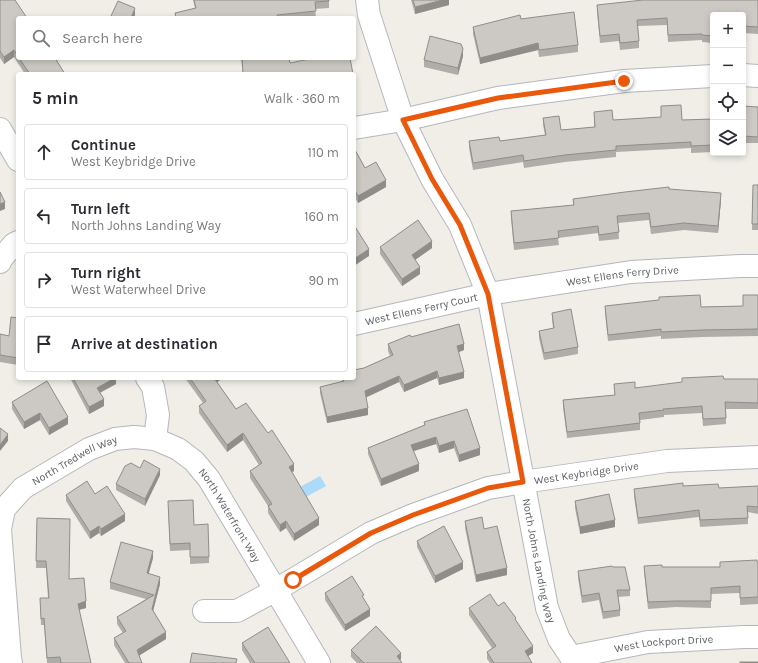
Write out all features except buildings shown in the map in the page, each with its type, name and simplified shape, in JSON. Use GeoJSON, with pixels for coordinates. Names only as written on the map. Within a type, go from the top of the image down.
{"type":"FeatureCollection","features":[{"type":"Feature","properties":{"kind":"street","name":"North Johns Landing Way"},"geometry":{"type":"LineString","coordinates":[[367,0],[369,15],[403,120],[432,179],[460,225],[488,294],[547,608],[559,639],[573,660]]}},
{"type":"Feature","properties":{"kind":"street"},"geometry":{"type":"LineString","coordinates":[[356,128],[403,120],[506,97],[624,81],[710,76]]}},
{"type":"Feature","properties":{"kind":"street"},"geometry":{"type":"LineString","coordinates":[[746,76],[758,76]]}},
{"type":"Feature","properties":{"kind":"street"},"geometry":{"type":"LineString","coordinates":[[0,129],[16,157]]}},
{"type":"Feature","properties":{"kind":"street"},"geometry":{"type":"LineString","coordinates":[[0,262],[16,243]]}},
{"type":"Feature","properties":{"kind":"street","name":"West Ellens Ferry Drive"},"geometry":{"type":"LineString","coordinates":[[488,294],[631,272],[758,266]]}},
{"type":"Feature","properties":{"kind":"street","name":"West Ellens Ferry Court"},"geometry":{"type":"LineString","coordinates":[[356,324],[488,294]]}},
{"type":"Feature","properties":{"kind":"street"},"geometry":{"type":"LineString","coordinates":[[148,380],[153,387],[158,415],[155,439]]}},
{"type":"Feature","properties":{"kind":"street","name":"North Tredwell Way"},"geometry":{"type":"LineString","coordinates":[[11,663],[0,529],[4,509],[23,488],[89,449],[115,439],[134,437],[155,439]]}},
{"type":"Feature","properties":{"kind":"street","name":"North Waterfront Way"},"geometry":{"type":"LineString","coordinates":[[155,439],[178,449],[194,461],[209,479],[320,663]]}},
{"type":"Feature","properties":{"kind":"street","name":"West Keybridge Drive"},"geometry":{"type":"LineString","coordinates":[[204,611],[237,611],[276,590],[371,533],[413,515],[488,488],[667,460],[758,457]]}},
{"type":"Feature","properties":{"kind":"street","name":"West Lockport Drive"},"geometry":{"type":"LineString","coordinates":[[573,660],[648,642],[758,637]]}},
{"type":"Feature","properties":{"kind":"water"},"geometry":{"type":"Polygon","coordinates":[[[320,476],[326,486],[306,497],[300,487],[320,476]]]}},
{"type":"Feature","properties":{"kind":"route"},"geometry":{"type":"LineString","coordinates":[[293,580],[371,533],[413,515],[488,488],[523,482],[488,294],[460,225],[432,179],[403,120],[498,98],[624,81]]}}]}
